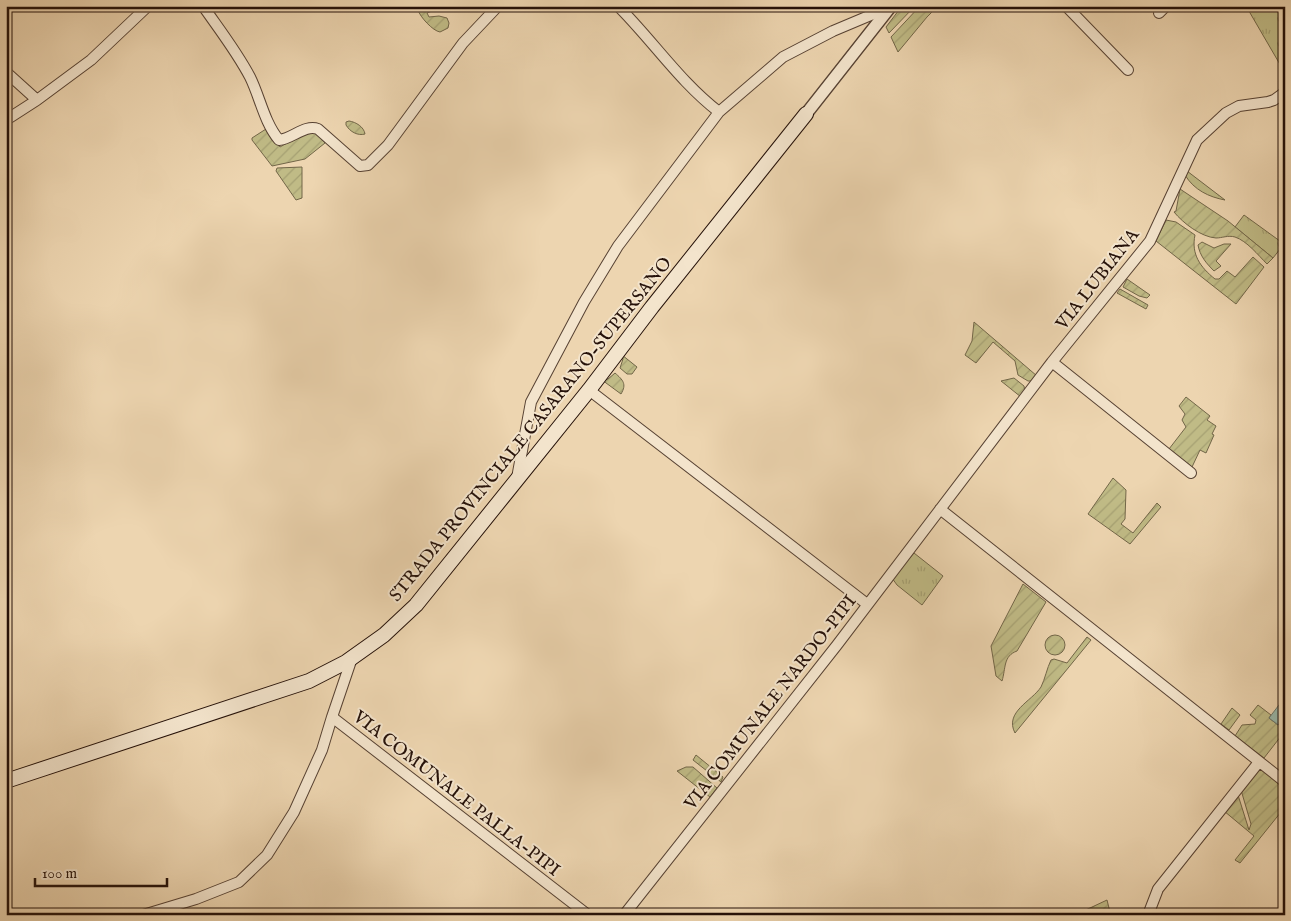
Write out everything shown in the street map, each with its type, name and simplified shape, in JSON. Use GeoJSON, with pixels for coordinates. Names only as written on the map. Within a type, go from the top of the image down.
{"type":"FeatureCollection","features":[{"type":"Feature","properties":{"kind":"main road","name":"STRADA PROVINCIALE CASARANO-SUPERSANO"},"geometry":{"type":"LineString","coordinates":[[6,780],[309,681],[352,658],[384,635],[416,605],[589,390],[652,307],[806,114]]}},
{"type":"Feature","properties":{"kind":"street"},"geometry":{"type":"LineString","coordinates":[[6,120],[37,100],[91,60],[148,6]]}},
{"type":"Feature","properties":{"kind":"street"},"geometry":{"type":"LineString","coordinates":[[203,6],[238,55],[250,78],[268,124],[277,138],[279,140],[285,139],[306,129],[318,129],[360,166],[371,162],[388,145],[463,43],[498,6]]}},
{"type":"Feature","properties":{"kind":"street"},"geometry":{"type":"LineString","coordinates":[[618,6],[639,28],[674,71],[699,97],[719,112]]}},
{"type":"Feature","properties":{"kind":"street"},"geometry":{"type":"LineString","coordinates":[[516,479],[531,402],[584,302],[618,246],[719,112],[782,57],[833,31],[891,6]]}},
{"type":"Feature","properties":{"kind":"street"},"geometry":{"type":"LineString","coordinates":[[806,114],[891,6]]}},
{"type":"Feature","properties":{"kind":"street"},"geometry":{"type":"LineString","coordinates":[[1066,6],[1128,70]]}},
{"type":"Feature","properties":{"kind":"street"},"geometry":{"type":"LineString","coordinates":[[6,72],[37,100]]}},
{"type":"Feature","properties":{"kind":"street","name":"VIA LUBIANA"},"geometry":{"type":"LineString","coordinates":[[940,509],[1052,362],[1150,241],[1197,140],[1226,113],[1239,106],[1274,100],[1285,92]]}},
{"type":"Feature","properties":{"kind":"street"},"geometry":{"type":"LineString","coordinates":[[1052,362],[1191,472]]}},
{"type":"Feature","properties":{"kind":"street"},"geometry":{"type":"LineString","coordinates":[[589,390],[867,604]]}},
{"type":"Feature","properties":{"kind":"street"},"geometry":{"type":"LineString","coordinates":[[940,509],[1285,782]]}},
{"type":"Feature","properties":{"kind":"street","name":"VIA COMUNALE NARDO-PIPI"},"geometry":{"type":"LineString","coordinates":[[624,915],[837,645],[940,509]]}},
{"type":"Feature","properties":{"kind":"street","name":"VIA COMUNALE PALLA-PIPI"},"geometry":{"type":"LineString","coordinates":[[352,658],[332,717],[588,915]]}},
{"type":"Feature","properties":{"kind":"street"},"geometry":{"type":"LineString","coordinates":[[143,915],[196,899],[239,882],[267,855],[294,812],[322,750],[332,717]]}},
{"type":"Feature","properties":{"kind":"street"},"geometry":{"type":"LineString","coordinates":[[1148,915],[1158,889],[1260,762]]}},
{"type":"Feature","properties":{"kind":"green space"},"geometry":{"type":"Polygon","coordinates":[[[421,6],[432,7],[432,11],[427,13],[429,17],[439,16],[447,18],[448,28],[440,32],[430,26],[419,13],[418,10],[421,6]]]}},
{"type":"Feature","properties":{"kind":"green space"},"geometry":{"type":"Polygon","coordinates":[[[902,6],[915,6],[889,33],[886,27],[902,6]]]}},
{"type":"Feature","properties":{"kind":"green space"},"geometry":{"type":"Polygon","coordinates":[[[920,6],[932,6],[935,9],[898,52],[891,37],[920,6]]]}},
{"type":"Feature","properties":{"kind":"green space"},"geometry":{"type":"Polygon","coordinates":[[[1246,6],[1285,6],[1285,73],[1246,6]]]}},
{"type":"Feature","properties":{"kind":"green space"},"geometry":{"type":"Polygon","coordinates":[[[349,121],[359,125],[365,134],[357,134],[350,130],[346,125],[346,122],[349,121]]]}},
{"type":"Feature","properties":{"kind":"green space"},"geometry":{"type":"Polygon","coordinates":[[[266,129],[280,147],[303,134],[316,132],[325,143],[305,159],[272,166],[252,140],[252,138],[266,129]]]}},
{"type":"Feature","properties":{"kind":"green space"},"geometry":{"type":"Polygon","coordinates":[[[302,167],[302,198],[296,200],[276,171],[277,168],[302,167]]]}},
{"type":"Feature","properties":{"kind":"green space"},"geometry":{"type":"Polygon","coordinates":[[[1187,171],[1225,200],[1213,197],[1197,189],[1185,175],[1187,171]]]}},
{"type":"Feature","properties":{"kind":"green space"},"geometry":{"type":"Polygon","coordinates":[[[1180,189],[1228,221],[1273,258],[1267,264],[1239,239],[1232,236],[1210,237],[1187,225],[1174,212],[1176,211],[1180,189]]]}},
{"type":"Feature","properties":{"kind":"green space"},"geometry":{"type":"Polygon","coordinates":[[[1244,215],[1284,244],[1273,258],[1235,227],[1244,215]]]}},
{"type":"Feature","properties":{"kind":"green space"},"geometry":{"type":"Polygon","coordinates":[[[1166,220],[1176,222],[1195,235],[1194,248],[1198,260],[1215,279],[1219,279],[1227,271],[1235,277],[1253,257],[1264,267],[1236,304],[1156,241],[1166,220]]]}},
{"type":"Feature","properties":{"kind":"green space"},"geometry":{"type":"Polygon","coordinates":[[[1202,242],[1214,248],[1224,244],[1231,244],[1216,261],[1221,266],[1214,271],[1200,253],[1198,245],[1202,242]]]}},
{"type":"Feature","properties":{"kind":"green space"},"geometry":{"type":"Polygon","coordinates":[[[1127,279],[1150,295],[1147,298],[1139,296],[1123,287],[1127,279]]]}},
{"type":"Feature","properties":{"kind":"green space"},"geometry":{"type":"Polygon","coordinates":[[[1120,289],[1148,305],[1146,309],[1117,293],[1120,289]]]}},
{"type":"Feature","properties":{"kind":"green space"},"geometry":{"type":"Polygon","coordinates":[[[974,322],[1037,376],[1034,381],[1028,381],[1018,375],[1015,361],[993,342],[976,363],[965,355],[972,341],[974,322]]]}},
{"type":"Feature","properties":{"kind":"green space"},"geometry":{"type":"Polygon","coordinates":[[[622,355],[637,367],[632,374],[627,374],[620,368],[623,359],[622,355]]]}},
{"type":"Feature","properties":{"kind":"green space"},"geometry":{"type":"Polygon","coordinates":[[[615,373],[623,382],[624,387],[621,394],[602,380],[608,379],[615,373]]]}},
{"type":"Feature","properties":{"kind":"green space"},"geometry":{"type":"Polygon","coordinates":[[[1014,378],[1024,386],[1025,392],[1021,397],[1001,381],[1014,378]]]}},
{"type":"Feature","properties":{"kind":"green space"},"geometry":{"type":"Polygon","coordinates":[[[1186,397],[1210,416],[1207,420],[1216,426],[1206,453],[1200,450],[1192,467],[1169,449],[1186,427],[1182,420],[1185,414],[1179,406],[1186,397]]]}},
{"type":"Feature","properties":{"kind":"green space"},"geometry":{"type":"Polygon","coordinates":[[[1113,478],[1126,490],[1125,519],[1121,524],[1133,533],[1157,503],[1161,507],[1130,544],[1088,514],[1113,478]]]}},
{"type":"Feature","properties":{"kind":"green space"},"geometry":{"type":"Polygon","coordinates":[[[914,553],[943,576],[922,605],[897,585],[892,578],[914,553]]]}},
{"type":"Feature","properties":{"kind":"green space"},"geometry":{"type":"Polygon","coordinates":[[[1023,584],[1046,602],[1017,651],[1012,653],[1007,659],[1002,681],[996,676],[991,646],[1023,584]]]}},
{"type":"Feature","properties":{"kind":"green space"},"geometry":{"type":"Polygon","coordinates":[[[1055,635],[1062,638],[1065,645],[1062,652],[1055,655],[1048,652],[1045,645],[1048,638],[1055,635]]]}},
{"type":"Feature","properties":{"kind":"green space"},"geometry":{"type":"Polygon","coordinates":[[[1087,637],[1091,640],[1015,733],[1013,719],[1021,707],[1041,687],[1051,660],[1054,659],[1067,663],[1087,637]]]}},
{"type":"Feature","properties":{"kind":"green space"},"geometry":{"type":"Polygon","coordinates":[[[1258,705],[1271,715],[1269,718],[1278,725],[1282,721],[1285,723],[1285,731],[1264,758],[1235,736],[1242,725],[1255,724],[1256,720],[1250,715],[1258,705]]]}},
{"type":"Feature","properties":{"kind":"green space"},"geometry":{"type":"Polygon","coordinates":[[[1232,708],[1240,715],[1229,730],[1221,724],[1232,708]]]}},
{"type":"Feature","properties":{"kind":"green space"},"geometry":{"type":"Polygon","coordinates":[[[696,755],[723,777],[721,782],[693,760],[696,755]]]}},
{"type":"Feature","properties":{"kind":"green space"},"geometry":{"type":"Polygon","coordinates":[[[686,767],[693,767],[717,788],[710,797],[677,771],[686,767]]]}},
{"type":"Feature","properties":{"kind":"green space"},"geometry":{"type":"Polygon","coordinates":[[[1259,767],[1285,786],[1285,807],[1240,863],[1235,860],[1254,836],[1224,811],[1238,795],[1249,830],[1251,824],[1241,790],[1259,767]]]}},
{"type":"Feature","properties":{"kind":"green space"},"geometry":{"type":"Polygon","coordinates":[[[1107,900],[1110,912],[1108,915],[1075,915],[1107,900]]]}},
{"type":"Feature","properties":{"kind":"water"},"geometry":{"type":"Polygon","coordinates":[[[1282,701],[1285,703],[1285,718],[1278,725],[1269,718],[1282,701]]]}}]}
